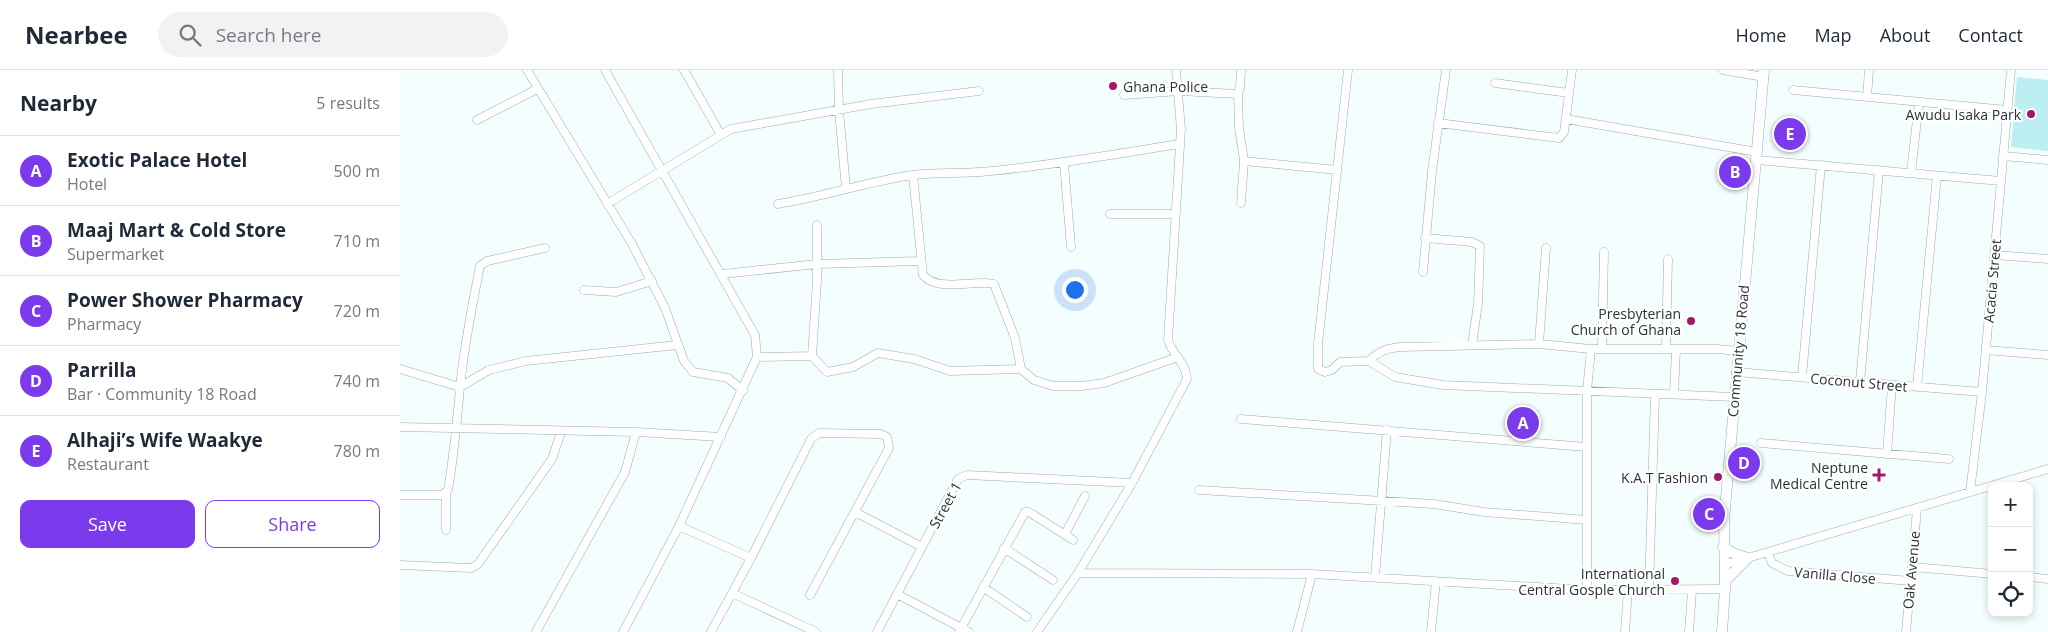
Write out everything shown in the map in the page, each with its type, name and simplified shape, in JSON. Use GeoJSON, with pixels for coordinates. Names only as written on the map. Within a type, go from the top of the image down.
{"type":"FeatureCollection","features":[{"type":"Feature","properties":{"kind":"main road","name":"Community 18 Road"},"geometry":{"type":"LineString","coordinates":[[1722,632],[1725,585],[1723,547],[1734,397],[1764,74]]}},
{"type":"Feature","properties":{"kind":"main road"},"geometry":{"type":"LineString","coordinates":[[1723,547],[1735,554],[1748,558],[1725,585]]}},
{"type":"Feature","properties":{"kind":"street"},"geometry":{"type":"LineString","coordinates":[[527,70],[652,281],[677,335],[677,345],[684,361],[693,372],[728,378],[743,391]]}},
{"type":"Feature","properties":{"kind":"street"},"geometry":{"type":"LineString","coordinates":[[605,70],[723,274],[755,335],[757,357],[743,391],[679,526],[623,632]]}},
{"type":"Feature","properties":{"kind":"street"},"geometry":{"type":"LineString","coordinates":[[684,70],[721,135]]}},
{"type":"Feature","properties":{"kind":"street"},"geometry":{"type":"LineString","coordinates":[[838,70],[839,111],[846,188]]}},
{"type":"Feature","properties":{"kind":"street"},"geometry":{"type":"LineString","coordinates":[[1037,632],[1078,573],[1132,482],[1187,379],[1187,371],[1168,340],[1180,144],[1179,91],[1176,70]]}},
{"type":"Feature","properties":{"kind":"street"},"geometry":{"type":"LineString","coordinates":[[1241,70],[1238,94],[1239,128],[1244,161],[1241,203]]}},
{"type":"Feature","properties":{"kind":"street"},"geometry":{"type":"LineString","coordinates":[[1348,70],[1316,362],[1318,369],[1326,372],[1332,370],[1340,362],[1369,361],[1395,377],[1416,382],[1734,397]]}},
{"type":"Feature","properties":{"kind":"street"},"geometry":{"type":"LineString","coordinates":[[1422,272],[1438,124],[1446,70]]}},
{"type":"Feature","properties":{"kind":"street"},"geometry":{"type":"LineString","coordinates":[[1438,124],[1559,138],[1564,132],[1572,70]]}},
{"type":"Feature","properties":{"kind":"street"},"geometry":{"type":"LineString","coordinates":[[1723,70],[1764,74]]}},
{"type":"Feature","properties":{"kind":"street"},"geometry":{"type":"LineString","coordinates":[[1867,97],[1869,70]]}},
{"type":"Feature","properties":{"kind":"street","name":"Acacia Street"},"geometry":{"type":"LineString","coordinates":[[1970,492],[1982,392],[2011,70]]}},
{"type":"Feature","properties":{"kind":"street"},"geometry":{"type":"LineString","coordinates":[[1495,83],[1569,93]]}},
{"type":"Feature","properties":{"kind":"street"},"geometry":{"type":"LineString","coordinates":[[477,120],[537,89]]}},
{"type":"Feature","properties":{"kind":"street"},"geometry":{"type":"LineString","coordinates":[[1793,90],[2007,110]]}},
{"type":"Feature","properties":{"kind":"street"},"geometry":{"type":"LineString","coordinates":[[607,204],[721,135],[740,128],[839,111],[979,91]]}},
{"type":"Feature","properties":{"kind":"street"},"geometry":{"type":"LineString","coordinates":[[1124,95],[1179,91],[1238,94]]}},
{"type":"Feature","properties":{"kind":"street"},"geometry":{"type":"LineString","coordinates":[[1911,173],[1919,102]]}},
{"type":"Feature","properties":{"kind":"street"},"geometry":{"type":"LineString","coordinates":[[1566,118],[1756,156],[1821,165],[2001,181]]}},
{"type":"Feature","properties":{"kind":"street"},"geometry":{"type":"LineString","coordinates":[[778,204],[812,199],[846,188],[913,175],[988,172],[1064,163],[1180,144]]}},
{"type":"Feature","properties":{"kind":"street"},"geometry":{"type":"LineString","coordinates":[[2003,156],[2048,160]]}},
{"type":"Feature","properties":{"kind":"street"},"geometry":{"type":"LineString","coordinates":[[1244,161],[1337,170]]}},
{"type":"Feature","properties":{"kind":"street"},"geometry":{"type":"LineString","coordinates":[[1064,163],[1071,247]]}},
{"type":"Feature","properties":{"kind":"street"},"geometry":{"type":"LineString","coordinates":[[1802,377],[1821,165]]}},
{"type":"Feature","properties":{"kind":"street"},"geometry":{"type":"LineString","coordinates":[[1860,382],[1879,170]]}},
{"type":"Feature","properties":{"kind":"street"},"geometry":{"type":"LineString","coordinates":[[913,175],[920,261],[923,275],[927,279],[942,284],[994,284],[1015,338],[1021,370]]}},
{"type":"Feature","properties":{"kind":"street"},"geometry":{"type":"LineString","coordinates":[[1917,387],[1937,176]]}},
{"type":"Feature","properties":{"kind":"street"},"geometry":{"type":"LineString","coordinates":[[1110,214],[1176,214]]}},
{"type":"Feature","properties":{"kind":"street"},"geometry":{"type":"LineString","coordinates":[[817,225],[812,356],[827,372],[852,367],[878,353],[914,359],[950,372],[1021,370],[1034,380],[1053,386],[1081,386],[1104,383],[1178,357]]}},
{"type":"Feature","properties":{"kind":"street"},"geometry":{"type":"LineString","coordinates":[[1425,238],[1472,242],[1480,246],[1479,295],[1472,345]]}},
{"type":"Feature","properties":{"kind":"street"},"geometry":{"type":"LineString","coordinates":[[446,530],[446,493],[458,430],[460,387],[480,266],[486,262],[545,248]]}},
{"type":"Feature","properties":{"kind":"street"},"geometry":{"type":"LineString","coordinates":[[1539,344],[1546,248]]}},
{"type":"Feature","properties":{"kind":"street"},"geometry":{"type":"LineString","coordinates":[[1602,348],[1604,252]]}},
{"type":"Feature","properties":{"kind":"street"},"geometry":{"type":"LineString","coordinates":[[1995,254],[2048,259]]}},
{"type":"Feature","properties":{"kind":"street"},"geometry":{"type":"LineString","coordinates":[[1666,349],[1668,259]]}},
{"type":"Feature","properties":{"kind":"street"},"geometry":{"type":"LineString","coordinates":[[723,274],[817,264],[920,261]]}},
{"type":"Feature","properties":{"kind":"street"},"geometry":{"type":"LineString","coordinates":[[584,290],[616,292],[652,281]]}},
{"type":"Feature","properties":{"kind":"street"},"geometry":{"type":"LineString","coordinates":[[1369,361],[1378,352],[1388,348],[1472,345],[1539,344],[1592,349],[1717,349],[1738,351]]}},
{"type":"Feature","properties":{"kind":"street"},"geometry":{"type":"LineString","coordinates":[[400,369],[460,387],[489,370],[526,361],[677,345]]}},
{"type":"Feature","properties":{"kind":"street"},"geometry":{"type":"LineString","coordinates":[[1587,590],[1587,391],[1592,349]]}},
{"type":"Feature","properties":{"kind":"street"},"geometry":{"type":"LineString","coordinates":[[1674,394],[1676,350]]}},
{"type":"Feature","properties":{"kind":"street"},"geometry":{"type":"LineString","coordinates":[[1986,350],[2048,355]]}},
{"type":"Feature","properties":{"kind":"street"},"geometry":{"type":"LineString","coordinates":[[757,357],[812,356]]}},
{"type":"Feature","properties":{"kind":"street","name":"Coconut Street"},"geometry":{"type":"LineString","coordinates":[[1736,372],[1982,392]]}},
{"type":"Feature","properties":{"kind":"street"},"geometry":{"type":"LineString","coordinates":[[1887,454],[1892,385]]}},
{"type":"Feature","properties":{"kind":"street"},"geometry":{"type":"LineString","coordinates":[[1650,591],[1654,394]]}},
{"type":"Feature","properties":{"kind":"street"},"geometry":{"type":"LineString","coordinates":[[1241,419],[1587,447]]}},
{"type":"Feature","properties":{"kind":"street"},"geometry":{"type":"LineString","coordinates":[[400,427],[458,430],[636,432],[721,437]]}},
{"type":"Feature","properties":{"kind":"street"},"geometry":{"type":"LineString","coordinates":[[1375,577],[1387,430]]}},
{"type":"Feature","properties":{"kind":"street"},"geometry":{"type":"LineString","coordinates":[[400,565],[471,568],[478,564],[552,459],[562,432]]}},
{"type":"Feature","properties":{"kind":"street"},"geometry":{"type":"LineString","coordinates":[[536,632],[626,472],[636,432]]}},
{"type":"Feature","properties":{"kind":"street"},"geometry":{"type":"LineString","coordinates":[[711,632],[751,558],[811,438],[815,434],[881,434],[887,437],[889,448],[810,595]]}},
{"type":"Feature","properties":{"kind":"street"},"geometry":{"type":"LineString","coordinates":[[1761,443],[1949,459]]}},
{"type":"Feature","properties":{"kind":"street"},"geometry":{"type":"LineString","coordinates":[[1724,565],[2048,469]]}},
{"type":"Feature","properties":{"kind":"street","name":"Street 1"},"geometry":{"type":"LineString","coordinates":[[876,632],[956,482],[967,475],[1132,482]]}},
{"type":"Feature","properties":{"kind":"street"},"geometry":{"type":"LineString","coordinates":[[1199,490],[1380,501],[1587,520]]}},
{"type":"Feature","properties":{"kind":"street"},"geometry":{"type":"LineString","coordinates":[[400,495],[446,493]]}},
{"type":"Feature","properties":{"kind":"street"},"geometry":{"type":"LineString","coordinates":[[1065,534],[1086,496]]}},
{"type":"Feature","properties":{"kind":"street","name":"Oak Avenue"},"geometry":{"type":"LineString","coordinates":[[1906,632],[1913,567],[1916,509]]}},
{"type":"Feature","properties":{"kind":"street"},"geometry":{"type":"LineString","coordinates":[[856,512],[922,547]]}},
{"type":"Feature","properties":{"kind":"street"},"geometry":{"type":"LineString","coordinates":[[960,630],[1025,512],[1029,512],[1074,540]]}},
{"type":"Feature","properties":{"kind":"street"},"geometry":{"type":"LineString","coordinates":[[679,526],[751,558]]}},
{"type":"Feature","properties":{"kind":"street"},"geometry":{"type":"LineString","coordinates":[[1004,548],[1053,580]]}},
{"type":"Feature","properties":{"kind":"street","name":"Vanilla Close"},"geometry":{"type":"LineString","coordinates":[[1768,553],[1772,563],[1788,571],[1911,581]]}},
{"type":"Feature","properties":{"kind":"street"},"geometry":{"type":"LineString","coordinates":[[1913,567],[1988,574]]}},
{"type":"Feature","properties":{"kind":"street"},"geometry":{"type":"LineString","coordinates":[[1078,573],[1312,574],[1587,590],[1692,591],[1725,585]]}},
{"type":"Feature","properties":{"kind":"street"},"geometry":{"type":"LineString","coordinates":[[1297,632],[1312,574]]}},
{"type":"Feature","properties":{"kind":"street"},"geometry":{"type":"LineString","coordinates":[[2033,577],[2048,579]]}},
{"type":"Feature","properties":{"kind":"street"},"geometry":{"type":"LineString","coordinates":[[1431,632],[1436,581]]}},
{"type":"Feature","properties":{"kind":"street"},"geometry":{"type":"LineString","coordinates":[[983,587],[1027,617]]}},
{"type":"Feature","properties":{"kind":"street"},"geometry":{"type":"LineString","coordinates":[[1625,632],[1628,590]]}},
{"type":"Feature","properties":{"kind":"street"},"geometry":{"type":"LineString","coordinates":[[1689,632],[1692,591]]}},
{"type":"Feature","properties":{"kind":"street"},"geometry":{"type":"LineString","coordinates":[[732,593],[816,632]]}},
{"type":"Feature","properties":{"kind":"street"},"geometry":{"type":"LineString","coordinates":[[897,594],[960,630],[969,632]]}},
{"type":"Feature","properties":{"kind":"shaded area","name":"Awudu Isaka Park"},"geometry":{"type":"Polygon","coordinates":[[[2017,77],[2048,80],[2048,151],[2011,147],[2017,77]]]}},
{"type":"Feature","properties":{"kind":"place","name":"Ghana Police"},"geometry":{"type":"Point","coordinates":[1113,86]}},
{"type":"Feature","properties":{"kind":"place","name":"Awudu Isaka Park"},"geometry":{"type":"Point","coordinates":[2031,114]}},
{"type":"Feature","properties":{"kind":"place","name":"Alhaji’s Wife Waakye"},"geometry":{"type":"Point","coordinates":[1790,134]}},
{"type":"Feature","properties":{"kind":"place","name":"Maaj Mart & Cold Store"},"geometry":{"type":"Point","coordinates":[1735,172]}},
{"type":"Feature","properties":{"kind":"place","name":"Presbyterian Church of Ghana"},"geometry":{"type":"Point","coordinates":[1691,321]}},
{"type":"Feature","properties":{"kind":"place","name":"Exotic Palace Hotel"},"geometry":{"type":"Point","coordinates":[1523,423]}},
{"type":"Feature","properties":{"kind":"place","name":"Parrilla"},"geometry":{"type":"Point","coordinates":[1744,463]}},
{"type":"Feature","properties":{"kind":"place","name":"Neptune Medical Centre"},"geometry":{"type":"Point","coordinates":[1879,475]}},
{"type":"Feature","properties":{"kind":"place","name":"K.A.T Fashion"},"geometry":{"type":"Point","coordinates":[1718,477]}},
{"type":"Feature","properties":{"kind":"place","name":"Power Shower Pharmacy"},"geometry":{"type":"Point","coordinates":[1709,514]}},
{"type":"Feature","properties":{"kind":"place","name":"International Central Gosple Church"},"geometry":{"type":"Point","coordinates":[1675,581]}}]}
